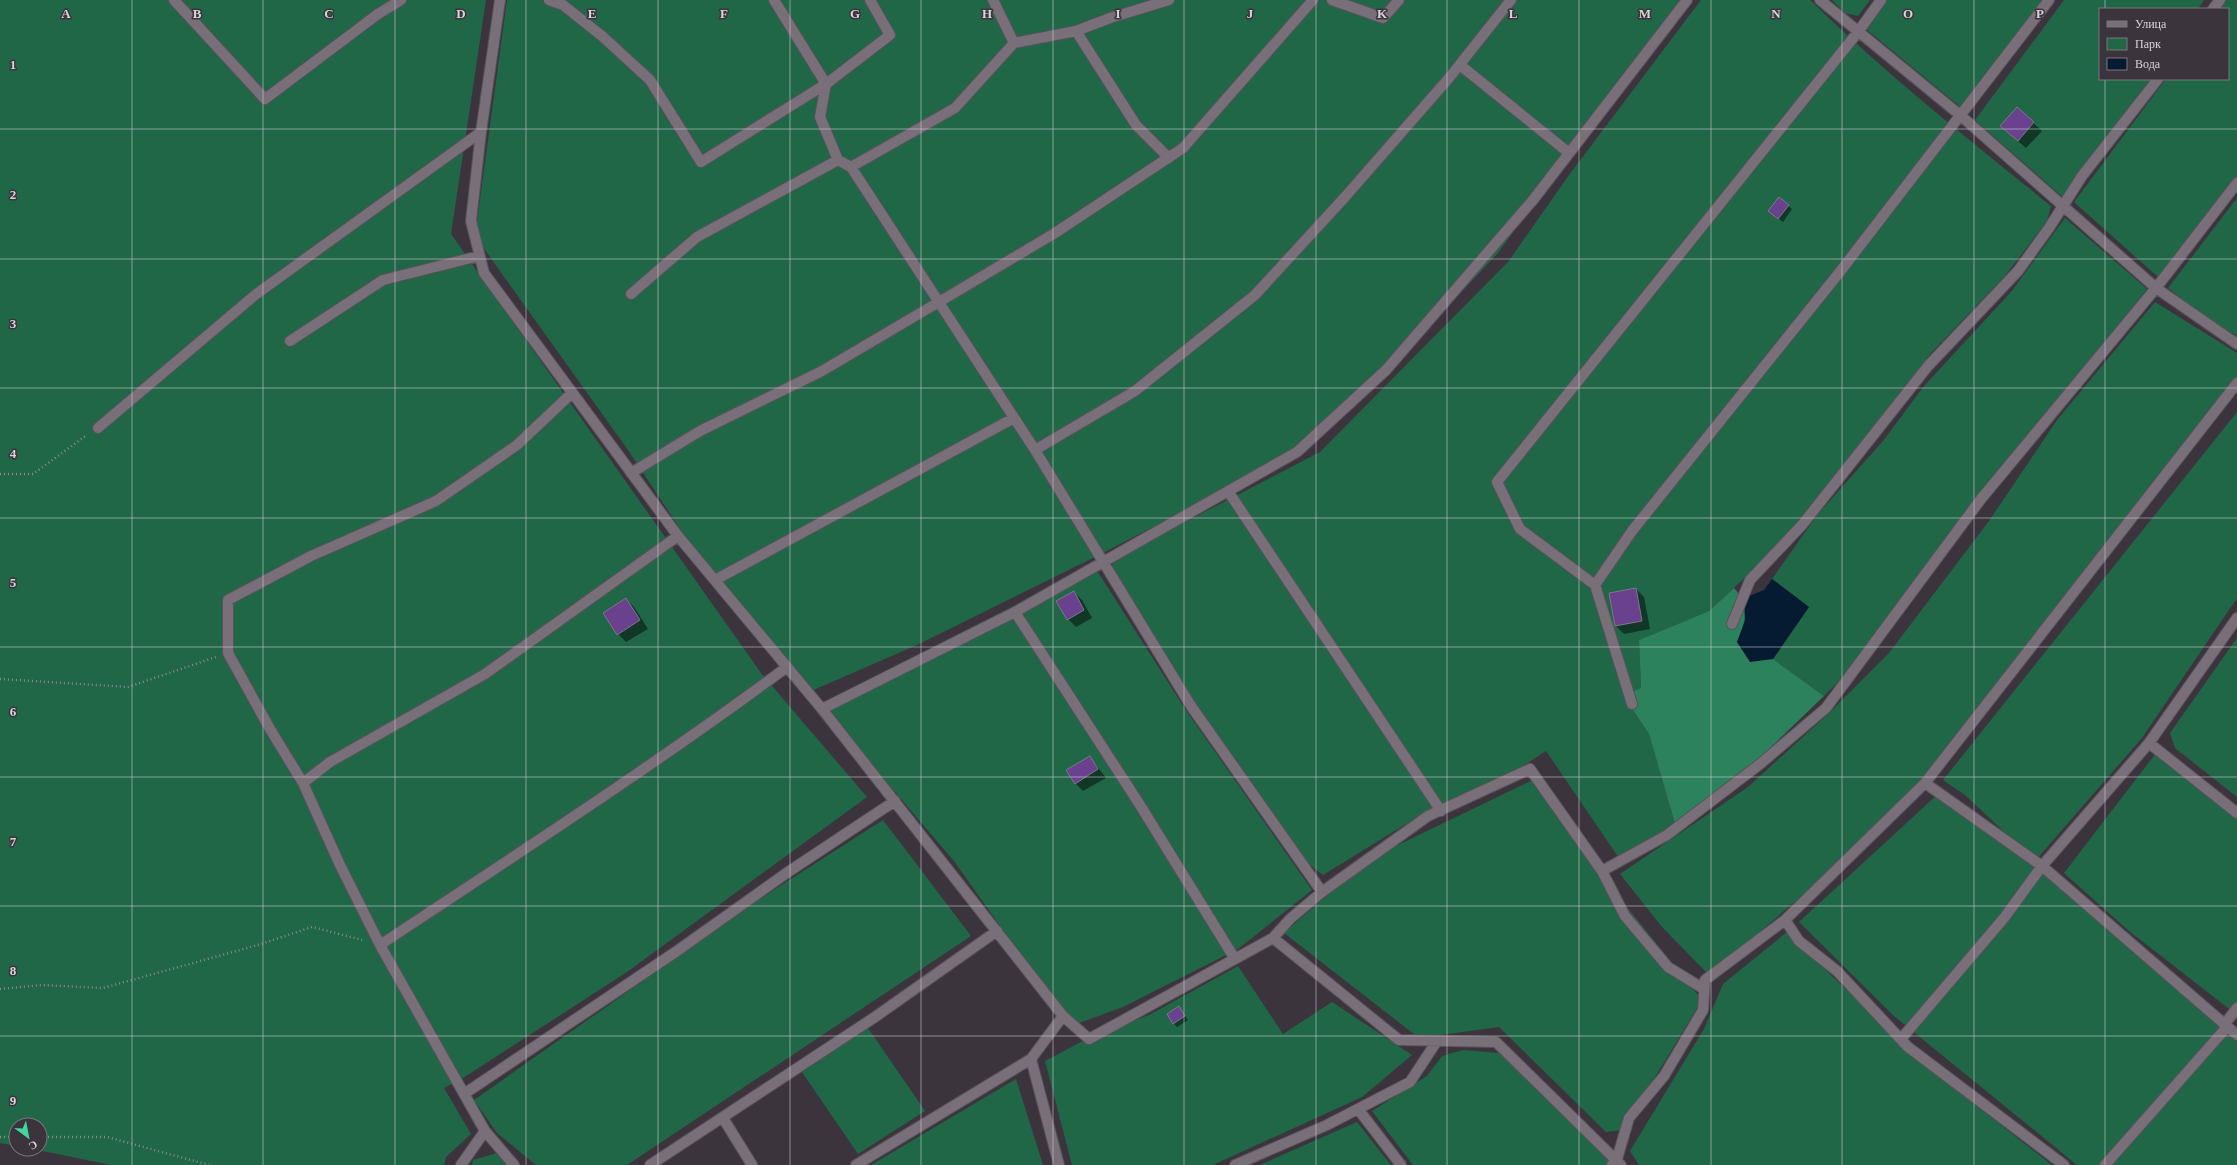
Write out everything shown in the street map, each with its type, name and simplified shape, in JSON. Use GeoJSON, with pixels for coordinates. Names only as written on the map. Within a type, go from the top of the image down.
{"type":"FeatureCollection","features":[{"type":"Feature","properties":{"kind":"lane"},"geometry":{"type":"LineString","coordinates":[[174,0],[265,99],[378,14],[401,0]]}},
{"type":"Feature","properties":{"kind":"lane"},"geometry":{"type":"LineString","coordinates":[[500,0],[481,132],[471,221],[484,273],[678,536],[822,709],[1063,1016],[1089,1039],[1273,938],[1290,919],[1322,892],[1428,816],[1530,769],[1602,871],[1625,916],[1668,967],[1704,989]]}},
{"type":"Feature","properties":{"kind":"lane"},"geometry":{"type":"LineString","coordinates":[[549,0],[562,5],[602,36],[650,80],[701,162],[826,84],[890,35],[870,0]]}},
{"type":"Feature","properties":{"kind":"lane"},"geometry":{"type":"LineString","coordinates":[[774,0],[826,84],[820,117],[838,160],[851,167],[1035,450],[1191,706],[1322,892]]}},
{"type":"Feature","properties":{"kind":"lane"},"geometry":{"type":"LineString","coordinates":[[993,0],[1014,43]]}},
{"type":"Feature","properties":{"kind":"lane"},"geometry":{"type":"LineString","coordinates":[[851,167],[955,108],[1014,43],[1076,31],[1110,18],[1169,0]]}},
{"type":"Feature","properties":{"kind":"lane"},"geometry":{"type":"LineString","coordinates":[[631,473],[700,431],[822,371],[1056,233],[1169,158],[1183,148],[1313,0]]}},
{"type":"Feature","properties":{"kind":"lane"},"geometry":{"type":"LineString","coordinates":[[1332,0],[1383,18],[1399,0]]}},
{"type":"Feature","properties":{"kind":"lane"},"geometry":{"type":"LineString","coordinates":[[1035,450],[1135,391],[1254,295],[1345,197],[1460,65],[1511,0]]}},
{"type":"Feature","properties":{"kind":"lane"},"geometry":{"type":"LineString","coordinates":[[822,709],[1015,612],[1104,563],[1297,452],[1386,370],[1533,200],[1687,0]]}},
{"type":"Feature","properties":{"kind":"lane"},"geometry":{"type":"LineString","coordinates":[[1820,0],[1960,115],[2156,288],[2237,344]]}},
{"type":"Feature","properties":{"kind":"lane"},"geometry":{"type":"LineString","coordinates":[[1632,704],[1595,585],[1520,529],[1497,482],[1858,32],[1881,0]]}},
{"type":"Feature","properties":{"kind":"lane"},"geometry":{"type":"LineString","coordinates":[[1595,585],[1632,531],[1839,273],[2049,0]]}},
{"type":"Feature","properties":{"kind":"lane"},"geometry":{"type":"LineString","coordinates":[[2214,8],[2220,0]]}},
{"type":"Feature","properties":{"kind":"lane"},"geometry":{"type":"LineString","coordinates":[[1076,31],[1136,126],[1169,158]]}},
{"type":"Feature","properties":{"kind":"lane"},"geometry":{"type":"LineString","coordinates":[[1460,65],[1569,153]]}},
{"type":"Feature","properties":{"kind":"lane"},"geometry":{"type":"LineString","coordinates":[[1732,624],[1750,580],[1802,525],[1928,366],[2018,271],[2050,228],[2082,176],[2157,80]]}},
{"type":"Feature","properties":{"kind":"lane"},"geometry":{"type":"LineString","coordinates":[[98,428],[255,296],[481,132]]}},
{"type":"Feature","properties":{"kind":"lane"},"geometry":{"type":"LineString","coordinates":[[631,294],[698,237],[838,160]]}},
{"type":"Feature","properties":{"kind":"lane"},"geometry":{"type":"LineString","coordinates":[[1602,871],[1666,836],[1760,764],[1826,708],[1981,499],[2156,288],[2237,183]]}},
{"type":"Feature","properties":{"kind":"lane"},"geometry":{"type":"LineString","coordinates":[[290,341],[383,280],[480,256]]}},
{"type":"Feature","properties":{"kind":"lane"},"geometry":{"type":"LineString","coordinates":[[1617,1163],[1629,1118],[1664,1076],[1703,1010],[1705,980],[1785,920],[1925,783],[2237,383]]}},
{"type":"Feature","properties":{"kind":"lane"},"geometry":{"type":"LineString","coordinates":[[514,1165],[485,1131],[380,945],[340,864],[303,783],[270,729],[228,653],[228,600],[311,556],[436,501],[517,445],[572,393]]}},
{"type":"Feature","properties":{"kind":"lane"},"geometry":{"type":"LineString","coordinates":[[715,580],[1014,418]]}},
{"type":"Feature","properties":{"kind":"lane"},"geometry":{"type":"LineString","coordinates":[[1228,491],[1441,811]]}},
{"type":"Feature","properties":{"kind":"lane"},"geometry":{"type":"LineString","coordinates":[[303,783],[330,762],[485,674],[678,536]]}},
{"type":"Feature","properties":{"kind":"lane"},"geometry":{"type":"LineString","coordinates":[[1015,612],[1140,805],[1235,959]]}},
{"type":"Feature","properties":{"kind":"lane"},"geometry":{"type":"LineString","coordinates":[[1900,1039],[2004,918],[2042,866],[2149,743],[2237,618]]}},
{"type":"Feature","properties":{"kind":"lane"},"geometry":{"type":"LineString","coordinates":[[380,945],[739,703],[788,667]]}},
{"type":"Feature","properties":{"kind":"lane"},"geometry":{"type":"LineString","coordinates":[[2149,743],[2237,813]]}},
{"type":"Feature","properties":{"kind":"lane"},"geometry":{"type":"LineString","coordinates":[[1925,783],[2042,866],[2237,1035]]}},
{"type":"Feature","properties":{"kind":"lane"},"geometry":{"type":"LineString","coordinates":[[464,1094],[677,951],[788,872],[895,801]]}},
{"type":"Feature","properties":{"kind":"lane"},"geometry":{"type":"LineString","coordinates":[[1785,920],[1799,941],[1837,971],[1908,1047],[2064,1165]]}},
{"type":"Feature","properties":{"kind":"lane"},"geometry":{"type":"LineString","coordinates":[[650,1165],[876,1017],[997,932]]}},
{"type":"Feature","properties":{"kind":"lane"},"geometry":{"type":"LineString","coordinates":[[1273,938],[1399,1040],[1496,1042],[1617,1163]]}},
{"type":"Feature","properties":{"kind":"lane"},"geometry":{"type":"LineString","coordinates":[[2105,1165],[2226,1026],[2237,1008]]}},
{"type":"Feature","properties":{"kind":"lane"},"geometry":{"type":"LineString","coordinates":[[856,1165],[1030,1059],[1063,1016]]}},
{"type":"Feature","properties":{"kind":"lane"},"geometry":{"type":"LineString","coordinates":[[1235,1165],[1327,1125],[1410,1082],[1436,1041]]}},
{"type":"Feature","properties":{"kind":"lane"},"geometry":{"type":"LineString","coordinates":[[1030,1059],[1059,1165]]}},
{"type":"Feature","properties":{"kind":"lane"},"geometry":{"type":"LineString","coordinates":[[1358,1109],[1401,1165]]}},
{"type":"Feature","properties":{"kind":"lane"},"geometry":{"type":"LineString","coordinates":[[723,1118],[752,1165]]}},
{"type":"Feature","properties":{"kind":"lane"},"geometry":{"type":"LineString","coordinates":[[461,1165],[485,1131]]}},
{"type":"Feature","properties":{"kind":"path"},"geometry":{"type":"LineString","coordinates":[[0,474],[33,474],[98,428]]}},
{"type":"Feature","properties":{"kind":"path"},"geometry":{"type":"LineString","coordinates":[[0,679],[128,687],[228,653]]}},
{"type":"Feature","properties":{"kind":"path"},"geometry":{"type":"LineString","coordinates":[[0,989],[42,986],[103,988],[258,945],[312,926],[380,945]]}},
{"type":"Feature","properties":{"kind":"path"},"geometry":{"type":"LineString","coordinates":[[48,1137],[108,1137],[209,1165]]}},
{"type":"Feature","properties":{"kind":"green space"},"geometry":{"type":"Polygon","coordinates":[[[0,0],[486,0],[451,234],[761,673],[867,797],[627,972],[463,1078],[444,1088],[471,1134],[446,1157],[444,1165],[111,1165],[48,1152],[48,1117],[8,1117],[8,1144],[0,1143],[0,0]]]}},
{"type":"Feature","properties":{"kind":"green space"},"geometry":{"type":"Polygon","coordinates":[[[507,0],[1681,0],[1498,253],[1387,371],[1307,447],[1095,557],[917,645],[811,691],[708,571],[628,450],[475,236],[507,0]]]}},
{"type":"Feature","properties":{"kind":"green space"},"geometry":{"type":"Polygon","coordinates":[[[1701,0],[1810,0],[1898,80],[2051,206],[2047,221],[2004,277],[1931,353],[1814,504],[1753,570],[1709,611],[1639,640],[1641,688],[1623,695],[1649,734],[1675,824],[1619,858],[1546,751],[1489,788],[1427,811],[1323,875],[1302,859],[1234,762],[1168,663],[1112,566],[1114,559],[1320,452],[1508,262],[1569,175],[1701,0]]]}},
{"type":"Feature","properties":{"kind":"green space"},"geometry":{"type":"Polygon","coordinates":[[[1832,0],[1870,0],[1858,16],[1845,13],[1832,0]]]}},
{"type":"Feature","properties":{"kind":"green space"},"geometry":{"type":"Polygon","coordinates":[[[1879,0],[2045,0],[1963,109],[1860,24],[1879,0]]]}},
{"type":"Feature","properties":{"kind":"green space"},"geometry":{"type":"Polygon","coordinates":[[[2064,0],[2204,0],[2199,8],[2099,8],[2099,80],[2149,80],[2064,198],[1975,120],[2064,0]]]}},
{"type":"Feature","properties":{"kind":"green space"},"geometry":{"type":"Polygon","coordinates":[[[2220,0],[2237,0],[2237,178],[2158,277],[2074,202],[2165,80],[2229,80],[2229,8],[2215,8],[2220,0]]]}},
{"type":"Feature","properties":{"kind":"green space"},"geometry":{"type":"Polygon","coordinates":[[[2237,198],[2237,336],[2209,320],[2168,288],[2237,198]]]}},
{"type":"Feature","properties":{"kind":"green space"},"geometry":{"type":"Polygon","coordinates":[[[2065,218],[2147,289],[2052,408],[1958,539],[1872,648],[1824,696],[1773,659],[1809,607],[1772,579],[1818,514],[1883,441],[1924,386],[2011,292],[2065,218]]]}},
{"type":"Feature","properties":{"kind":"green space"},"geometry":{"type":"Polygon","coordinates":[[[2155,302],[2237,353],[2237,387],[1887,826],[1832,870],[1709,975],[1662,927],[1620,874],[1748,787],[1828,714],[1889,653],[1989,521],[2057,420],[2155,302]]]}},
{"type":"Feature","properties":{"kind":"green space"},"geometry":{"type":"Polygon","coordinates":[[[2237,412],[2237,598],[2142,738],[2035,861],[1965,795],[1943,780],[2237,412]]]}},
{"type":"Feature","properties":{"kind":"green space"},"geometry":{"type":"Polygon","coordinates":[[[1096,569],[1185,709],[1312,890],[1238,949],[1123,1007],[1071,1026],[954,861],[823,708],[1096,569]]]}},
{"type":"Feature","properties":{"kind":"green space"},"geometry":{"type":"Polygon","coordinates":[[[1734,588],[1743,601],[1745,607],[1743,627],[1737,642],[1750,661],[1773,659],[1824,696],[1742,775],[1675,824],[1649,734],[1623,695],[1641,688],[1639,640],[1709,611],[1734,588]]]}},
{"type":"Feature","properties":{"kind":"green space"},"geometry":{"type":"Polygon","coordinates":[[[2237,638],[2237,797],[2175,748],[2170,733],[2237,638]]]}},
{"type":"Feature","properties":{"kind":"green space"},"geometry":{"type":"Polygon","coordinates":[[[2156,753],[2237,812],[2237,1015],[2129,931],[2064,873],[2156,753]]]}},
{"type":"Feature","properties":{"kind":"green space"},"geometry":{"type":"Polygon","coordinates":[[[1537,778],[1610,886],[1702,1000],[1623,1130],[1606,1132],[1499,1027],[1419,1038],[1284,933],[1369,859],[1537,778]]]}},
{"type":"Feature","properties":{"kind":"green space"},"geometry":{"type":"Polygon","coordinates":[[[1938,794],[2057,885],[2237,1031],[2237,1165],[2077,1165],[1894,1016],[1799,922],[1938,794]]]}},
{"type":"Feature","properties":{"kind":"green space"},"geometry":{"type":"Polygon","coordinates":[[[883,820],[971,936],[627,1165],[536,1165],[497,1133],[474,1100],[755,902],[883,820]]]}},
{"type":"Feature","properties":{"kind":"green space"},"geometry":{"type":"Polygon","coordinates":[[[1787,932],[1818,963],[1916,1053],[2017,1138],[2052,1165],[1639,1165],[1630,1151],[1704,1029],[1723,984],[1787,932]]]}},
{"type":"Feature","properties":{"kind":"green space"},"geometry":{"type":"Polygon","coordinates":[[[1238,966],[1283,1034],[1332,1002],[1412,1055],[1362,1097],[1213,1165],[1072,1165],[1045,1061],[1081,1042],[1151,1014],[1238,966]]]}},
{"type":"Feature","properties":{"kind":"green space"},"geometry":{"type":"Polygon","coordinates":[[[868,1028],[925,1111],[858,1154],[802,1072],[868,1028]]]}},
{"type":"Feature","properties":{"kind":"green space"},"geometry":{"type":"Polygon","coordinates":[[[1463,1050],[1499,1053],[1584,1132],[1612,1165],[1413,1165],[1372,1111],[1427,1076],[1442,1056],[1463,1050]]]}},
{"type":"Feature","properties":{"kind":"green space"},"geometry":{"type":"Polygon","coordinates":[[[1016,1079],[1043,1165],[871,1165],[1016,1079]]]}},
{"type":"Feature","properties":{"kind":"green space"},"geometry":{"type":"Polygon","coordinates":[[[1357,1122],[1391,1165],[1260,1165],[1273,1159],[1357,1122]]]}},
{"type":"Feature","properties":{"kind":"green space"},"geometry":{"type":"Polygon","coordinates":[[[497,1153],[507,1165],[472,1165],[473,1160],[497,1153]]]}},
{"type":"Feature","properties":{"kind":"water"},"geometry":{"type":"Polygon","coordinates":[[[1772,579],[1809,607],[1773,659],[1750,662],[1737,642],[1745,621],[1744,598],[1764,590],[1772,579]]]}},
{"type":"Feature","properties":{"kind":"building"},"geometry":{"type":"Polygon","coordinates":[[[2017,107],[2034,122],[2018,141],[2000,126],[2017,107]]]}},
{"type":"Feature","properties":{"kind":"building"},"geometry":{"type":"Polygon","coordinates":[[[1779,197],[1789,205],[1778,219],[1768,211],[1779,197]]]}},
{"type":"Feature","properties":{"kind":"building"},"geometry":{"type":"Polygon","coordinates":[[[1636,588],[1642,621],[1615,626],[1609,593],[1636,588]]]}},
{"type":"Feature","properties":{"kind":"building"},"geometry":{"type":"Polygon","coordinates":[[[1074,591],[1084,610],[1067,620],[1056,601],[1074,591]]]}},
{"type":"Feature","properties":{"kind":"building"},"geometry":{"type":"Polygon","coordinates":[[[626,598],[640,620],[617,635],[603,613],[626,598]]]}},
{"type":"Feature","properties":{"kind":"building"},"geometry":{"type":"Polygon","coordinates":[[[1090,756],[1098,769],[1075,784],[1066,770],[1090,756]]]}},
{"type":"Feature","properties":{"kind":"building"},"geometry":{"type":"Polygon","coordinates":[[[1179,1006],[1185,1016],[1173,1024],[1167,1014],[1179,1006]]]}}]}
